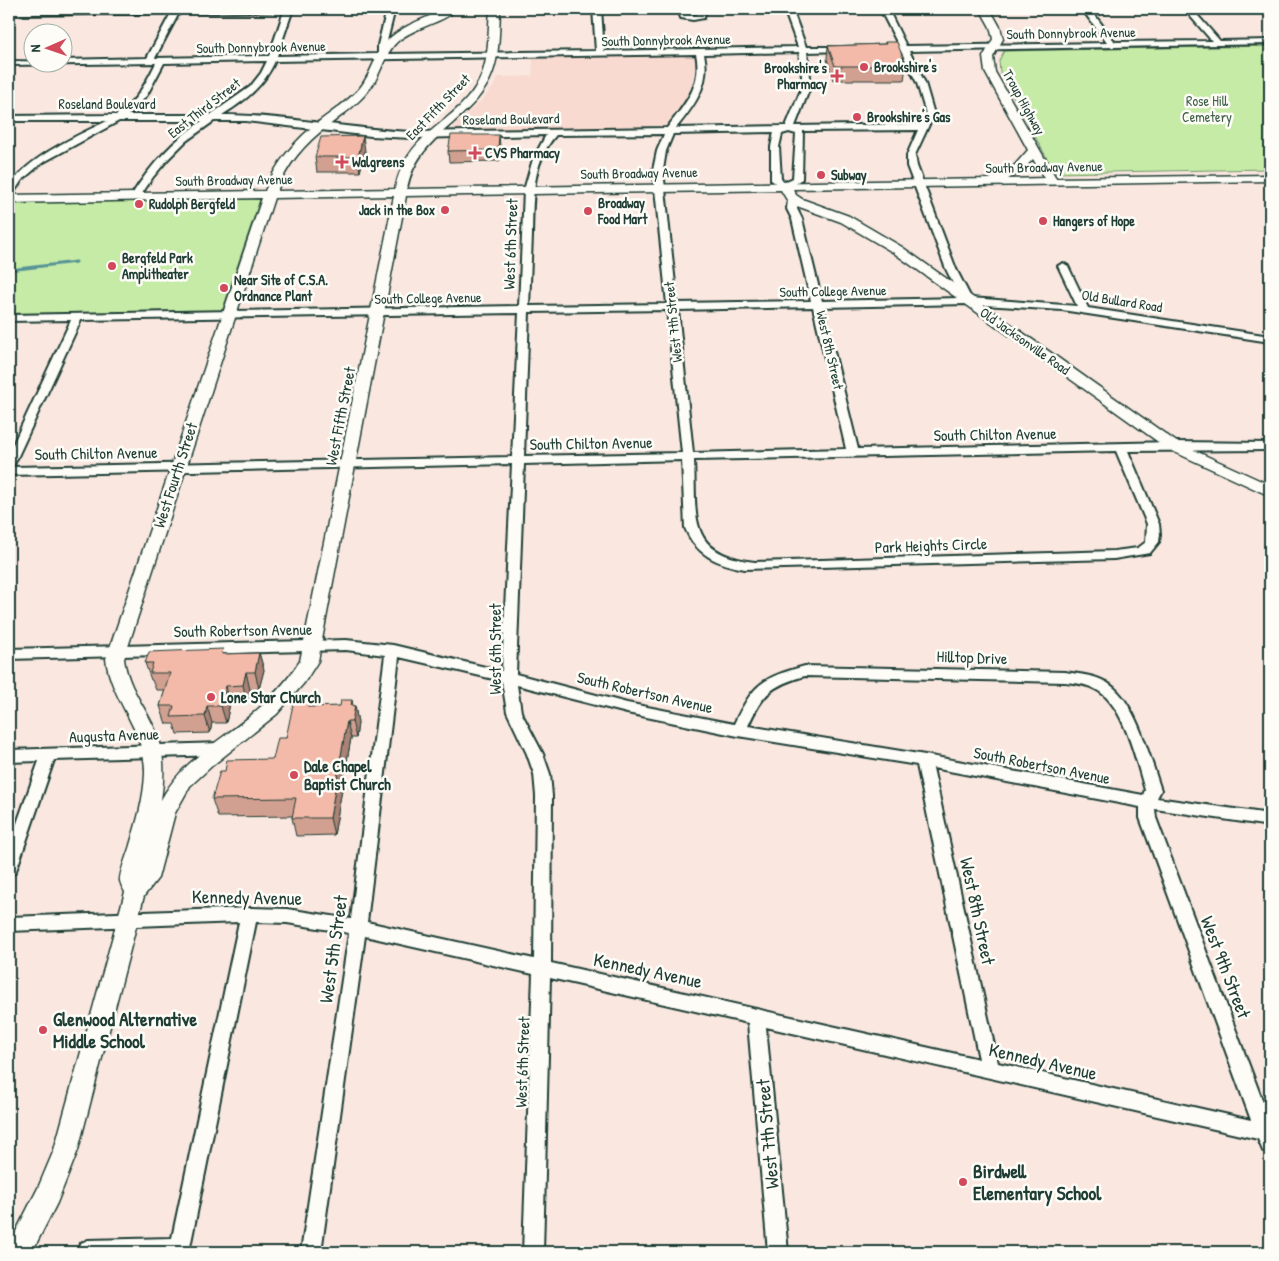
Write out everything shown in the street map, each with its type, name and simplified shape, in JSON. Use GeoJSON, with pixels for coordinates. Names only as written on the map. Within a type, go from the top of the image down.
{"type":"FeatureCollection","features":[{"type":"Feature","properties":{"kind":"main road","name":"West Fourth Street"},"geometry":{"type":"LineString","coordinates":[[153,751],[142,724],[121,690],[115,668],[117,650],[269,195],[277,176],[289,157],[303,141],[343,110],[364,90],[392,41],[400,35],[452,9]]}},
{"type":"Feature","properties":{"kind":"main road","name":"East Fifth Street"},"geometry":{"type":"LineString","coordinates":[[400,193],[408,164],[430,134],[463,106],[479,88],[486,75],[491,55],[495,9]]}},
{"type":"Feature","properties":{"kind":"main road","name":"Troup Highway"},"geometry":{"type":"LineString","coordinates":[[985,9],[998,34],[998,39],[988,57],[990,72],[1052,182]]}},
{"type":"Feature","properties":{"kind":"main road"},"geometry":{"type":"LineString","coordinates":[[977,183],[1013,174],[1023,166],[1034,150]]}},
{"type":"Feature","properties":{"kind":"main road","name":"South Broadway Avenue"},"geometry":{"type":"LineString","coordinates":[[9,199],[1270,178]]}},
{"type":"Feature","properties":{"kind":"main road"},"geometry":{"type":"LineString","coordinates":[[785,186],[793,199]]}},
{"type":"Feature","properties":{"kind":"main road","name":"West Fifth Street"},"geometry":{"type":"LineString","coordinates":[[136,892],[148,878],[165,813],[176,791],[190,773],[259,720],[286,695],[304,671],[313,646],[400,193]]}},
{"type":"Feature","properties":{"kind":"main road","name":"Old Jacksonville Road"},"geometry":{"type":"LineString","coordinates":[[793,199],[845,219],[873,234],[1173,446],[1270,491]]}},
{"type":"Feature","properties":{"kind":"main road"},"geometry":{"type":"LineString","coordinates":[[19,1252],[48,1195],[66,1150],[136,892],[130,880],[154,785],[153,751]]}},
{"type":"Feature","properties":{"kind":"street"},"geometry":{"type":"LineString","coordinates":[[13,12],[284,9]]}},
{"type":"Feature","properties":{"kind":"street","name":"East Third Street"},"geometry":{"type":"LineString","coordinates":[[136,196],[145,180],[160,161],[179,143],[212,118],[227,110],[256,85],[265,73],[289,9]]}},
{"type":"Feature","properties":{"kind":"street"},"geometry":{"type":"LineString","coordinates":[[382,56],[382,45],[391,9]]}},
{"type":"Feature","properties":{"kind":"street"},"geometry":{"type":"LineString","coordinates":[[597,9],[600,53]]}},
{"type":"Feature","properties":{"kind":"street"},"geometry":{"type":"LineString","coordinates":[[682,9],[684,16],[693,18],[701,16],[702,9]]}},
{"type":"Feature","properties":{"kind":"street"},"geometry":{"type":"LineString","coordinates":[[788,9],[803,50],[807,84],[790,128],[778,133],[774,147],[776,180],[785,186],[797,179],[800,133],[790,128]]}},
{"type":"Feature","properties":{"kind":"street"},"geometry":{"type":"LineString","coordinates":[[884,9],[928,102],[930,114],[911,155],[912,166],[951,269],[967,301]]}},
{"type":"Feature","properties":{"kind":"street"},"geometry":{"type":"LineString","coordinates":[[1086,9],[1114,45]]}},
{"type":"Feature","properties":{"kind":"street"},"geometry":{"type":"LineString","coordinates":[[1188,9],[1218,43]]}},
{"type":"Feature","properties":{"kind":"street"},"geometry":{"type":"LineString","coordinates":[[150,61],[177,10]]}},
{"type":"Feature","properties":{"kind":"street","name":"South Donnybrook Avenue"},"geometry":{"type":"LineString","coordinates":[[876,49],[1270,42]]}},
{"type":"Feature","properties":{"kind":"street","name":"South Donnybrook Avenue"},"geometry":{"type":"LineString","coordinates":[[72,62],[858,49]]}},
{"type":"Feature","properties":{"kind":"street","name":"West 7th Street"},"geometry":{"type":"LineString","coordinates":[[688,458],[658,170],[660,154],[670,130],[687,110],[696,92],[702,69],[700,52]]}},
{"type":"Feature","properties":{"kind":"street"},"geometry":{"type":"LineString","coordinates":[[9,192],[19,178],[39,161],[120,117],[130,109],[143,96],[161,61]]}},
{"type":"Feature","properties":{"kind":"street","name":"South Donnybrook Avenue"},"geometry":{"type":"LineString","coordinates":[[9,63],[22,63]]}},
{"type":"Feature","properties":{"kind":"street","name":"Roseland Boulevard"},"geometry":{"type":"LineString","coordinates":[[9,118],[246,118],[371,133],[430,134],[924,126]]}},
{"type":"Feature","properties":{"kind":"street","name":"West 6th Street"},"geometry":{"type":"LineString","coordinates":[[533,1252],[542,968],[544,796],[542,774],[535,754],[514,712],[509,678],[529,190],[536,159],[546,140],[554,132]]}},
{"type":"Feature","properties":{"kind":"street","name":"West 8th Street"},"geometry":{"type":"LineString","coordinates":[[793,199],[792,210],[798,218],[853,453]]}},
{"type":"Feature","properties":{"kind":"street"},"geometry":{"type":"LineString","coordinates":[[798,218],[806,211],[816,208]]}},
{"type":"Feature","properties":{"kind":"street"},"geometry":{"type":"LineString","coordinates":[[1063,266],[1084,310]]}},
{"type":"Feature","properties":{"kind":"street"},"geometry":{"type":"LineString","coordinates":[[939,280],[949,276],[951,269]]}},
{"type":"Feature","properties":{"kind":"street","name":"South College Avenue"},"geometry":{"type":"LineString","coordinates":[[9,318],[967,301]]}},
{"type":"Feature","properties":{"kind":"street","name":"Old Bullard Road"},"geometry":{"type":"LineString","coordinates":[[967,301],[1032,304],[1084,310],[1270,339]]}},
{"type":"Feature","properties":{"kind":"street"},"geometry":{"type":"LineString","coordinates":[[9,465],[78,316]]}},
{"type":"Feature","properties":{"kind":"street","name":"South Chilton Avenue"},"geometry":{"type":"LineString","coordinates":[[9,472],[1173,446],[1270,446]]}},
{"type":"Feature","properties":{"kind":"street","name":"Park Heights Circle"},"geometry":{"type":"LineString","coordinates":[[688,458],[691,528],[694,537],[701,546],[718,558],[739,565],[755,566],[1114,555],[1150,548],[1154,543],[1153,524],[1121,448]]}},
{"type":"Feature","properties":{"kind":"street","name":"South Robertson Avenue"},"geometry":{"type":"LineString","coordinates":[[9,654],[346,645],[393,650],[627,708],[738,730],[924,760],[1199,812],[1270,820]]}},
{"type":"Feature","properties":{"kind":"street","name":"West 5th Street"},"geometry":{"type":"LineString","coordinates":[[311,1252],[358,927],[393,650]]}},
{"type":"Feature","properties":{"kind":"street","name":"Hilltop Drive"},"geometry":{"type":"LineString","coordinates":[[738,730],[755,697],[764,686],[786,676],[805,671],[1065,676],[1090,681],[1104,687],[1116,698],[1124,712],[1153,790],[1147,802]]}},
{"type":"Feature","properties":{"kind":"street","name":"Augusta Avenue"},"geometry":{"type":"LineString","coordinates":[[9,756],[220,749]]}},
{"type":"Feature","properties":{"kind":"street"},"geometry":{"type":"LineString","coordinates":[[9,868],[48,755]]}},
{"type":"Feature","properties":{"kind":"street","name":"West 8th Street"},"geometry":{"type":"LineString","coordinates":[[924,760],[990,1071]]}},
{"type":"Feature","properties":{"kind":"street","name":"West 9th Street"},"geometry":{"type":"LineString","coordinates":[[1147,802],[1148,818],[1269,1137]]}},
{"type":"Feature","properties":{"kind":"street"},"geometry":{"type":"LineString","coordinates":[[88,1250],[179,1250],[249,915]]}},
{"type":"Feature","properties":{"kind":"street","name":"Kennedy Avenue"},"geometry":{"type":"LineString","coordinates":[[9,924],[249,915],[288,916],[358,927],[756,1016],[1269,1137]]}},
{"type":"Feature","properties":{"kind":"street","name":"West 7th Street"},"geometry":{"type":"LineString","coordinates":[[756,1016],[778,1252]]}},
{"type":"Feature","properties":{"kind":"shaded area"},"geometry":{"type":"Polygon","coordinates":[[[694,55],[696,65],[691,87],[682,106],[666,127],[453,130],[454,126],[493,87],[498,77],[532,76],[533,58],[694,55]]]}},
{"type":"Feature","properties":{"kind":"green space","name":"Rose Hill Cemetery"},"geometry":{"type":"Polygon","coordinates":[[[1270,46],[1270,169],[1055,173],[1000,72],[999,61],[1004,51],[1270,46]]]}},
{"type":"Feature","properties":{"kind":"green space"},"geometry":{"type":"Polygon","coordinates":[[[260,199],[222,311],[9,315],[9,203],[260,199]]]}},
{"type":"Feature","properties":{"kind":"building"},"geometry":{"type":"Polygon","coordinates":[[[885,42],[897,42],[906,66],[835,66],[828,46],[886,44],[885,42]]]}},
{"type":"Feature","properties":{"kind":"building"},"geometry":{"type":"Polygon","coordinates":[[[451,135],[499,135],[498,150],[448,151],[451,135]]]}},
{"type":"Feature","properties":{"kind":"building"},"geometry":{"type":"Polygon","coordinates":[[[363,136],[358,157],[315,157],[321,137],[363,136]]]}},
{"type":"Feature","properties":{"kind":"building"},"geometry":{"type":"Polygon","coordinates":[[[223,649],[222,654],[259,653],[255,672],[246,672],[243,685],[226,686],[221,706],[207,706],[205,716],[171,717],[174,706],[160,706],[170,673],[150,673],[153,663],[145,663],[149,652],[223,649]]]}},
{"type":"Feature","properties":{"kind":"building","name":"Dale Chapel Baptist Church"},"geometry":{"type":"Polygon","coordinates":[[[294,700],[309,700],[308,707],[340,706],[341,700],[352,700],[351,706],[355,706],[352,721],[347,721],[330,818],[292,818],[296,798],[212,799],[220,771],[225,771],[227,760],[273,759],[278,738],[286,738],[294,700]]]}},
{"type":"Feature","properties":{"kind":"waterway"},"geometry":{"type":"LineString","coordinates":[[9,270],[76,262]]}},
{"type":"Feature","properties":{"kind":"place","name":"Brookshire's"},"geometry":{"type":"Point","coordinates":[864,67]}},
{"type":"Feature","properties":{"kind":"place","name":"Brookshire's Pharmacy"},"geometry":{"type":"Point","coordinates":[837,76]}},
{"type":"Feature","properties":{"kind":"place","name":"Brookshire's Gas"},"geometry":{"type":"Point","coordinates":[857,117]}},
{"type":"Feature","properties":{"kind":"place","name":"CVS Pharmacy"},"geometry":{"type":"Point","coordinates":[475,153]}},
{"type":"Feature","properties":{"kind":"place","name":"Walgreens"},"geometry":{"type":"Point","coordinates":[342,162]}},
{"type":"Feature","properties":{"kind":"place","name":"Subway"},"geometry":{"type":"Point","coordinates":[821,175]}},
{"type":"Feature","properties":{"kind":"place","name":"Rudolph Bergfeld"},"geometry":{"type":"Point","coordinates":[139,204]}},
{"type":"Feature","properties":{"kind":"place","name":"Jack in the Box"},"geometry":{"type":"Point","coordinates":[445,210]}},
{"type":"Feature","properties":{"kind":"place","name":"Broadway Food Mart"},"geometry":{"type":"Point","coordinates":[588,211]}},
{"type":"Feature","properties":{"kind":"place","name":"Hangers of Hope"},"geometry":{"type":"Point","coordinates":[1043,221]}},
{"type":"Feature","properties":{"kind":"place","name":"Bergfeld Park Amplitheater"},"geometry":{"type":"Point","coordinates":[112,266]}},
{"type":"Feature","properties":{"kind":"place","name":"Near Site of C.S.A. Ordnance Plant"},"geometry":{"type":"Point","coordinates":[224,288]}},
{"type":"Feature","properties":{"kind":"place","name":"Lone Star Church"},"geometry":{"type":"Point","coordinates":[211,697]}},
{"type":"Feature","properties":{"kind":"place","name":"Dale Chapel Baptist Church"},"geometry":{"type":"Point","coordinates":[294,775]}},
{"type":"Feature","properties":{"kind":"place","name":"Glenwood Alternative Middle School"},"geometry":{"type":"Point","coordinates":[43,1030]}},
{"type":"Feature","properties":{"kind":"place","name":"Birdwell Elementary School"},"geometry":{"type":"Point","coordinates":[963,1182]}}]}
